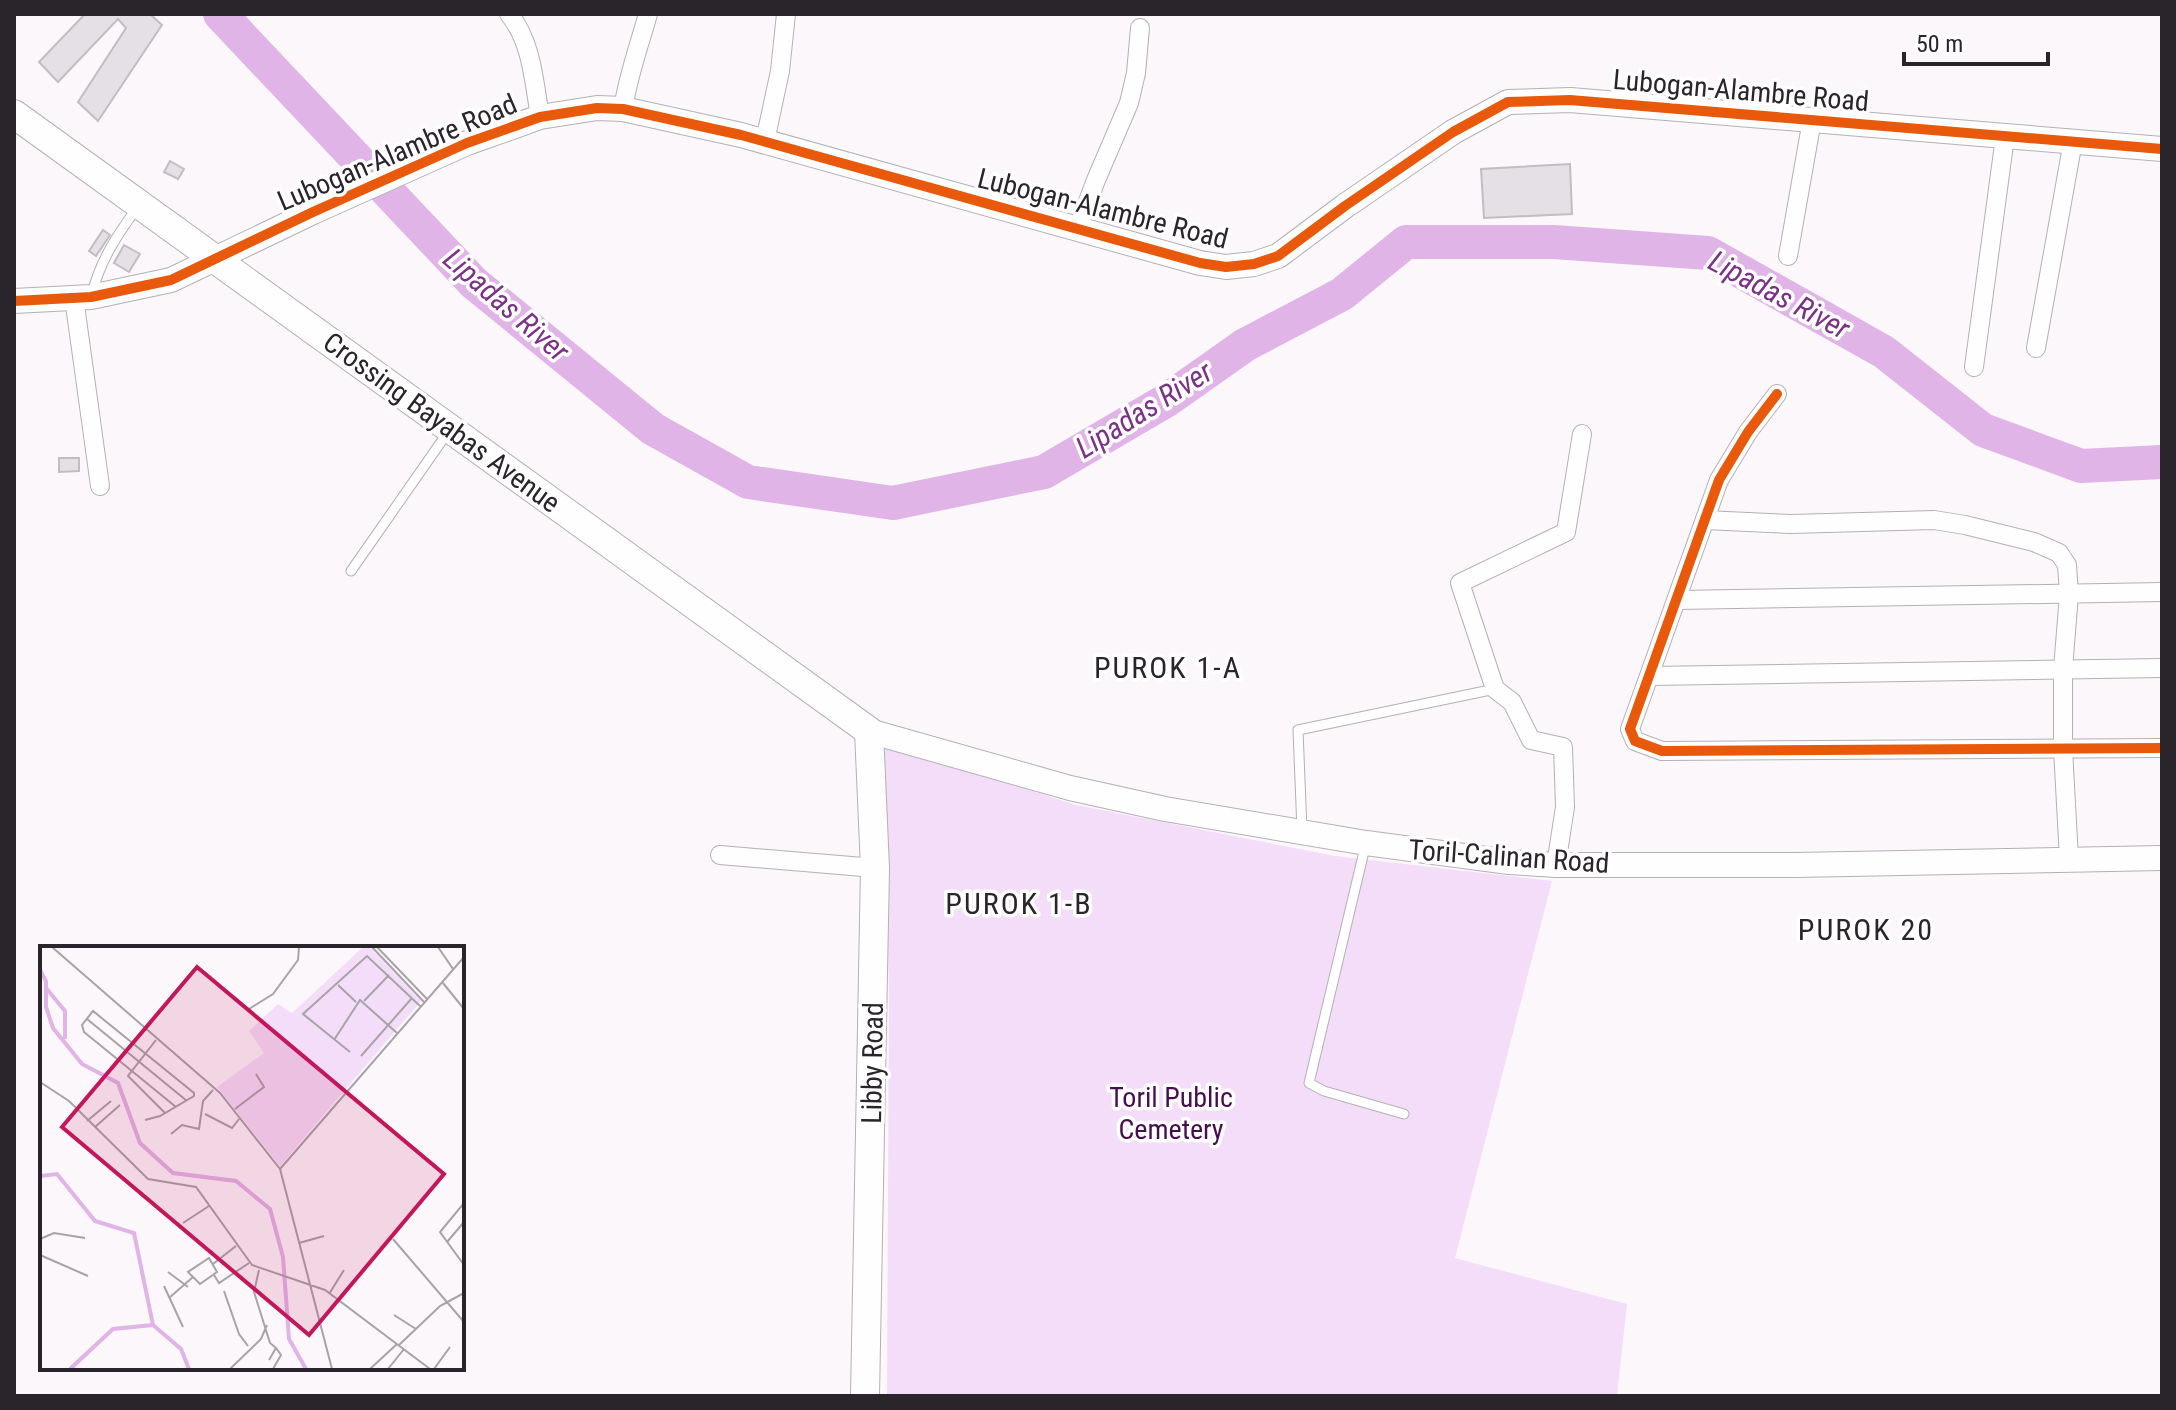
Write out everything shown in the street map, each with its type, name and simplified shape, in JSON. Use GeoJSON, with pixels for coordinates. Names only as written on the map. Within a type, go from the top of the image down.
{"type":"FeatureCollection","features":[{"type":"Feature","properties":{"kind":"main road","name":"Crossing Bayabas Avenue"},"geometry":{"type":"LineString","coordinates":[[14,114],[869,731]]}},
{"type":"Feature","properties":{"kind":"main road","name":"Libby Road"},"geometry":{"type":"LineString","coordinates":[[865,1396],[875,868],[869,731]]}},
{"type":"Feature","properties":{"kind":"street"},"geometry":{"type":"LineString","coordinates":[[509,14],[524,39],[531,61],[540,117]]}},
{"type":"Feature","properties":{"kind":"street"},"geometry":{"type":"LineString","coordinates":[[623,109],[628,75],[648,14]]}},
{"type":"Feature","properties":{"kind":"street"},"geometry":{"type":"LineString","coordinates":[[765,141],[780,71],[786,14]]}},
{"type":"Feature","properties":{"kind":"street"},"geometry":{"type":"LineString","coordinates":[[1078,228],[1129,103],[1140,28]]}},
{"type":"Feature","properties":{"kind":"street","name":"Lubogan-Alambre Road"},"geometry":{"type":"LineString","coordinates":[[14,301],[83,297],[160,283],[427,161],[540,117],[571,110],[623,109],[765,141],[1200,263],[1226,267],[1254,264],[1278,256],[1441,140],[1508,102],[1570,100],[2162,149]]}},
{"type":"Feature","properties":{"kind":"street"},"geometry":{"type":"LineString","coordinates":[[1788,256],[1812,120]]}},
{"type":"Feature","properties":{"kind":"street"},"geometry":{"type":"LineString","coordinates":[[1974,367],[2005,137]]}},
{"type":"Feature","properties":{"kind":"street"},"geometry":{"type":"LineString","coordinates":[[2036,348],[2073,141]]}},
{"type":"Feature","properties":{"kind":"street"},"geometry":{"type":"LineString","coordinates":[[83,297],[100,486]]}},
{"type":"Feature","properties":{"kind":"street"},"geometry":{"type":"LineString","coordinates":[[1777,394],[1748,432],[1719,480],[1630,729],[1631,736],[1644,746],[1662,751],[2162,748]]}},
{"type":"Feature","properties":{"kind":"street"},"geometry":{"type":"LineString","coordinates":[[1556,865],[1565,807],[1563,747],[1531,740],[1512,702],[1495,689],[1460,583],[1566,532],[1582,434]]}},
{"type":"Feature","properties":{"kind":"street"},"geometry":{"type":"LineString","coordinates":[[1705,520],[1791,524],[1934,520],[2034,542],[2059,553],[2067,565],[2069,594],[2063,669],[2063,749],[2069,859]]}},
{"type":"Feature","properties":{"kind":"street"},"geometry":{"type":"LineString","coordinates":[[1677,600],[2162,592]]}},
{"type":"Feature","properties":{"kind":"street"},"geometry":{"type":"LineString","coordinates":[[1650,676],[2162,668]]}},
{"type":"Feature","properties":{"kind":"street","name":"Toril-Calinan Road"},"geometry":{"type":"LineString","coordinates":[[869,731],[1109,798],[1302,833],[1509,862],[1556,865],[1796,865],[2162,858]]}},
{"type":"Feature","properties":{"kind":"street"},"geometry":{"type":"LineString","coordinates":[[720,855],[875,868]]}},
{"type":"Feature","properties":{"kind":"lane"},"geometry":{"type":"LineString","coordinates":[[83,297],[116,236],[140,204]]}},
{"type":"Feature","properties":{"kind":"lane"},"geometry":{"type":"LineString","coordinates":[[351,571],[450,428]]}},
{"type":"Feature","properties":{"kind":"lane"},"geometry":{"type":"LineString","coordinates":[[1302,833],[1298,730],[1495,689]]}},
{"type":"Feature","properties":{"kind":"lane"},"geometry":{"type":"LineString","coordinates":[[1366,843],[1309,1083],[1324,1091],[1404,1114]]}},
{"type":"Feature","properties":{"kind":"green space","name":"Toril Public Cemetery"},"geometry":{"type":"Polygon","coordinates":[[[884,743],[1076,805],[1335,856],[1552,881],[1455,1258],[1627,1304],[1617,1396],[887,1396],[889,991],[884,743]]]}},
{"type":"Feature","properties":{"kind":"building"},"geometry":{"type":"Polygon","coordinates":[[[85,14],[150,14],[162,25],[98,121],[78,102],[126,28],[118,19],[58,82],[39,62],[85,14]]]}},
{"type":"Feature","properties":{"kind":"building"},"geometry":{"type":"Polygon","coordinates":[[[170,161],[184,169],[178,179],[164,172],[170,161]]]}},
{"type":"Feature","properties":{"kind":"building"},"geometry":{"type":"Polygon","coordinates":[[[1570,164],[1572,214],[1484,218],[1481,169],[1570,164]]]}},
{"type":"Feature","properties":{"kind":"building"},"geometry":{"type":"Polygon","coordinates":[[[103,230],[110,235],[96,256],[89,251],[103,230]]]}},
{"type":"Feature","properties":{"kind":"building"},"geometry":{"type":"Polygon","coordinates":[[[124,245],[140,254],[129,272],[114,263],[124,245]]]}},
{"type":"Feature","properties":{"kind":"building"},"geometry":{"type":"Polygon","coordinates":[[[59,458],[79,458],[79,471],[59,472],[59,458]]]}},
{"type":"Feature","properties":{"kind":"waterway","name":"Lipadas River"},"geometry":{"type":"LineString","coordinates":[[220,14],[474,283],[653,429],[748,482],[893,503],[1044,472],[1167,400],[1245,345],[1342,294],[1406,242],[1554,242],[1708,253],[1884,352],[1983,430],[2081,466],[2162,462]]}},
{"type":"Feature","properties":{"kind":"cycle path"},"geometry":{"type":"LineString","coordinates":[[14,301],[91,297],[171,280],[467,143],[540,117],[597,108],[623,109],[741,135],[1200,263],[1226,267],[1254,264],[1278,256],[1453,132],[1508,102],[1570,100],[2162,149]]}},
{"type":"Feature","properties":{"kind":"cycle path"},"geometry":{"type":"LineString","coordinates":[[1777,394],[1748,432],[1719,480],[1630,729],[1635,741],[1662,751],[2162,748]]}},
{"type":"Feature","properties":{"kind":"district","name":"PUROK 1-A"},"geometry":{"type":"Point","coordinates":[1168,668]}},
{"type":"Feature","properties":{"kind":"district","name":"PUROK 1-B"},"geometry":{"type":"Point","coordinates":[1019,904]}},
{"type":"Feature","properties":{"kind":"district","name":"PUROK 20"},"geometry":{"type":"Point","coordinates":[1866,930]}}]}
